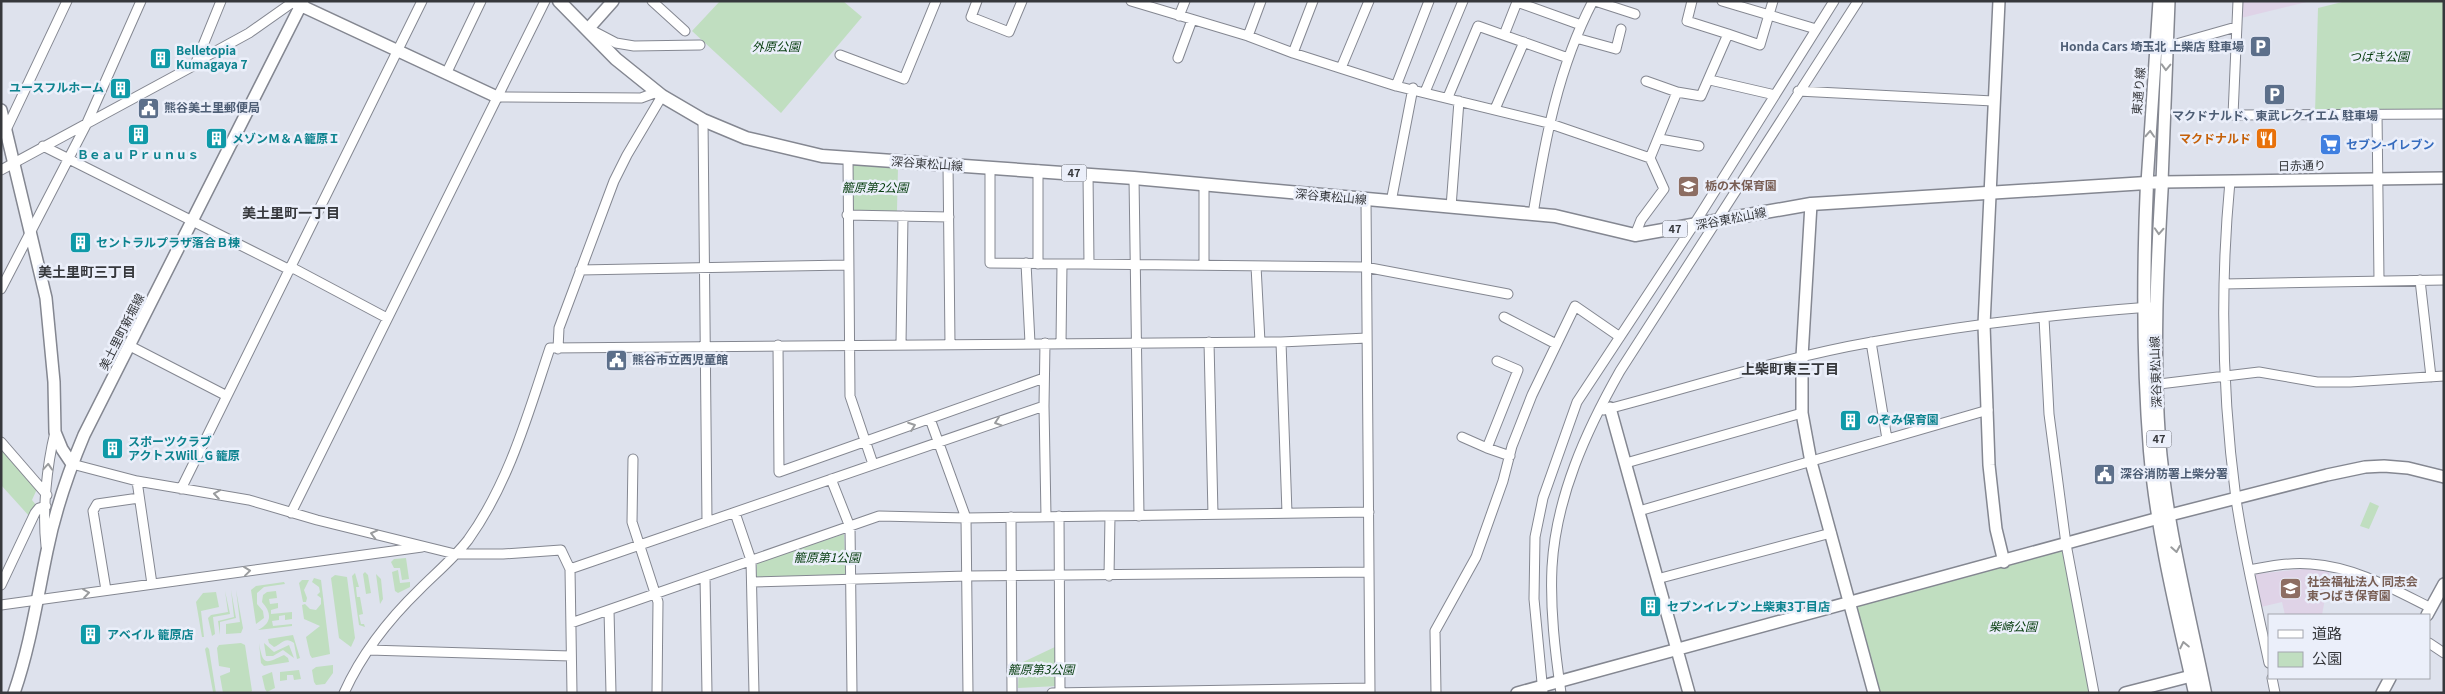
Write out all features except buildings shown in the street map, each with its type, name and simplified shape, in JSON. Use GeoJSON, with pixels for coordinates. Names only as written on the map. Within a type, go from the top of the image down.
{"type":"FeatureCollection","features":[{"type":"Feature","properties":{"kind":"main road","name":"深谷東松山線"},"geometry":{"type":"LineString","coordinates":[[559,1],[616,59],[659,94],[703,120],[773,146],[848,159],[1088,174],[1555,216],[1636,235],[1811,204],[2162,182],[2150,307]]}},
{"type":"Feature","properties":{"kind":"main road","name":"深谷東松山線"},"geometry":{"type":"LineString","coordinates":[[2147,183],[2144,252],[2150,307],[2151,385],[2160,450],[2165,517],[2196,675],[2195,693]]}},
{"type":"Feature","properties":{"kind":"main road","name":"深谷東松山線"},"geometry":{"type":"LineString","coordinates":[[2196,675],[2206,693]]}},
{"type":"Feature","properties":{"kind":"street"},"geometry":{"type":"LineString","coordinates":[[4,128],[67,1]]}},
{"type":"Feature","properties":{"kind":"street"},"geometry":{"type":"LineString","coordinates":[[1,289],[86,125],[141,1]]}},
{"type":"Feature","properties":{"kind":"street"},"geometry":{"type":"LineString","coordinates":[[196,62],[221,1]]}},
{"type":"Feature","properties":{"kind":"street"},"geometry":{"type":"LineString","coordinates":[[181,489],[422,1]]}},
{"type":"Feature","properties":{"kind":"street"},"geometry":{"type":"LineString","coordinates":[[446,74],[481,1]]}},
{"type":"Feature","properties":{"kind":"street"},"geometry":{"type":"LineString","coordinates":[[291,513],[545,1]]}},
{"type":"Feature","properties":{"kind":"street"},"geometry":{"type":"LineString","coordinates":[[613,1],[588,29],[616,43],[634,46],[700,45]]}},
{"type":"Feature","properties":{"kind":"street"},"geometry":{"type":"LineString","coordinates":[[652,1],[685,31]]}},
{"type":"Feature","properties":{"kind":"street"},"geometry":{"type":"LineString","coordinates":[[840,55],[904,79],[936,1]]}},
{"type":"Feature","properties":{"kind":"street"},"geometry":{"type":"LineString","coordinates":[[977,1],[971,17],[1009,32],[1022,1]]}},
{"type":"Feature","properties":{"kind":"street"},"geometry":{"type":"LineString","coordinates":[[1131,1],[1248,36],[1293,53],[1396,86],[1414,88],[1548,123],[1650,158],[1664,189],[1641,220],[1636,235]]}},
{"type":"Feature","properties":{"kind":"street"},"geometry":{"type":"LineString","coordinates":[[1179,16],[1185,1]]}},
{"type":"Feature","properties":{"kind":"street"},"geometry":{"type":"LineString","coordinates":[[1248,36],[1261,1]]}},
{"type":"Feature","properties":{"kind":"street"},"geometry":{"type":"LineString","coordinates":[[1293,53],[1313,1]]}},
{"type":"Feature","properties":{"kind":"street"},"geometry":{"type":"LineString","coordinates":[[1341,68],[1368,1]]}},
{"type":"Feature","properties":{"kind":"street"},"geometry":{"type":"LineString","coordinates":[[1396,86],[1429,1]]}},
{"type":"Feature","properties":{"kind":"street"},"geometry":{"type":"LineString","coordinates":[[1425,92],[1463,1]]}},
{"type":"Feature","properties":{"kind":"street"},"geometry":{"type":"LineString","coordinates":[[1533,214],[1548,123],[1568,58],[1581,25],[1594,1],[1635,14]]}},
{"type":"Feature","properties":{"kind":"street"},"geometry":{"type":"LineString","coordinates":[[1692,1],[1687,21],[1760,45],[1773,1]]}},
{"type":"Feature","properties":{"kind":"street"},"geometry":{"type":"LineString","coordinates":[[1722,1],[1816,29]]}},
{"type":"Feature","properties":{"kind":"street"},"geometry":{"type":"LineString","coordinates":[[1543,689],[1534,599],[1535,537],[1543,498],[1577,402],[1693,226],[1834,1]]}},
{"type":"Feature","properties":{"kind":"street"},"geometry":{"type":"LineString","coordinates":[[1560,687],[1552,628],[1552,566],[1559,520],[1574,462],[1596,412],[1620,371],[1713,222],[1858,1]]}},
{"type":"Feature","properties":{"kind":"street"},"geometry":{"type":"LineString","coordinates":[[1999,1],[1984,325],[1992,501],[2004,562]]}},
{"type":"Feature","properties":{"kind":"street","name":"東通り線"},"geometry":{"type":"LineString","coordinates":[[2159,1],[2162,48],[2162,182]]}},
{"type":"Feature","properties":{"kind":"street","name":"東通り線"},"geometry":{"type":"LineString","coordinates":[[2147,183],[2169,1]]}},
{"type":"Feature","properties":{"kind":"street"},"geometry":{"type":"LineString","coordinates":[[2238,1],[2233,115],[2444,114]]}},
{"type":"Feature","properties":{"kind":"street"},"geometry":{"type":"LineString","coordinates":[[1504,35],[1517,2],[1581,25]]}},
{"type":"Feature","properties":{"kind":"street"},"geometry":{"type":"LineString","coordinates":[[1,170],[43,146],[86,125],[249,33],[297,3],[496,97],[641,98],[659,94]]}},
{"type":"Feature","properties":{"kind":"street","name":"美土里町新堀線"},"geometry":{"type":"LineString","coordinates":[[14,693],[38,599],[47,551],[61,495],[72,464],[84,435],[193,220],[297,3]]}},
{"type":"Feature","properties":{"kind":"street"},"geometry":{"type":"LineString","coordinates":[[1178,58],[1192,20]]}},
{"type":"Feature","properties":{"kind":"street"},"geometry":{"type":"LineString","coordinates":[[1448,97],[1478,26],[1568,58]]}},
{"type":"Feature","properties":{"kind":"street"},"geometry":{"type":"LineString","coordinates":[[2162,48],[2236,27]]}},
{"type":"Feature","properties":{"kind":"street"},"geometry":{"type":"LineString","coordinates":[[1576,38],[1616,49],[1621,29]]}},
{"type":"Feature","properties":{"kind":"street"},"geometry":{"type":"LineString","coordinates":[[1646,81],[1677,92],[1702,96],[1728,34]]}},
{"type":"Feature","properties":{"kind":"street"},"geometry":{"type":"LineString","coordinates":[[1495,109],[1524,42]]}},
{"type":"Feature","properties":{"kind":"street"},"geometry":{"type":"LineString","coordinates":[[1710,80],[1775,95]]}},
{"type":"Feature","properties":{"kind":"street"},"geometry":{"type":"LineString","coordinates":[[1391,202],[1414,88]]}},
{"type":"Feature","properties":{"kind":"street"},"geometry":{"type":"LineString","coordinates":[[1798,91],[1993,101]]}},
{"type":"Feature","properties":{"kind":"street"},"geometry":{"type":"LineString","coordinates":[[1650,158],[1660,139],[1677,92]]}},
{"type":"Feature","properties":{"kind":"street"},"geometry":{"type":"LineString","coordinates":[[558,348],[559,328],[602,210],[627,155],[659,94]]}},
{"type":"Feature","properties":{"kind":"street"},"geometry":{"type":"LineString","coordinates":[[1452,207],[1459,101]]}},
{"type":"Feature","properties":{"kind":"street"},"geometry":{"type":"LineString","coordinates":[[1,110],[46,298],[54,382],[54,432],[49,456],[44,532],[47,551]]}},
{"type":"Feature","properties":{"kind":"street"},"geometry":{"type":"LineString","coordinates":[[2378,114],[2379,280]]}},
{"type":"Feature","properties":{"kind":"street"},"geometry":{"type":"LineString","coordinates":[[703,120],[706,522]]}},
{"type":"Feature","properties":{"kind":"street"},"geometry":{"type":"LineString","coordinates":[[1660,139],[1699,146]]}},
{"type":"Feature","properties":{"kind":"street"},"geometry":{"type":"LineString","coordinates":[[43,146],[291,268],[387,318]]}},
{"type":"Feature","properties":{"kind":"street"},"geometry":{"type":"LineString","coordinates":[[848,159],[850,396],[874,464]]}},
{"type":"Feature","properties":{"kind":"street"},"geometry":{"type":"LineString","coordinates":[[948,165],[950,344]]}},
{"type":"Feature","properties":{"kind":"street"},"geometry":{"type":"LineString","coordinates":[[990,168],[990,263],[1365,267],[1508,294]]}},
{"type":"Feature","properties":{"kind":"street"},"geometry":{"type":"LineString","coordinates":[[1038,170],[1038,264]]}},
{"type":"Feature","properties":{"kind":"street"},"geometry":{"type":"LineString","coordinates":[[1088,174],[1089,264]]}},
{"type":"Feature","properties":{"kind":"street"},"geometry":{"type":"LineString","coordinates":[[1134,178],[1135,342],[1140,516]]}},
{"type":"Feature","properties":{"kind":"street","name":"日赤通り"},"geometry":{"type":"LineString","coordinates":[[2162,182],[2444,178]]}},
{"type":"Feature","properties":{"kind":"street"},"geometry":{"type":"LineString","coordinates":[[2230,181],[2224,284],[2224,374],[2236,499],[2249,570],[2267,644]]}},
{"type":"Feature","properties":{"kind":"street"},"geometry":{"type":"LineString","coordinates":[[1204,184],[1204,265]]}},
{"type":"Feature","properties":{"kind":"street"},"geometry":{"type":"LineString","coordinates":[[1052,693],[1370,690],[1365,267],[1366,200]]}},
{"type":"Feature","properties":{"kind":"street"},"geometry":{"type":"LineString","coordinates":[[1811,204],[1802,357],[1802,412],[1811,462],[1874,693]]}},
{"type":"Feature","properties":{"kind":"street"},"geometry":{"type":"LineString","coordinates":[[847,215],[949,217]]}},
{"type":"Feature","properties":{"kind":"street"},"geometry":{"type":"LineString","coordinates":[[901,344],[903,216]]}},
{"type":"Feature","properties":{"kind":"street"},"geometry":{"type":"LineString","coordinates":[[1026,264],[1030,343]]}},
{"type":"Feature","properties":{"kind":"street"},"geometry":{"type":"LineString","coordinates":[[1061,343],[1062,264]]}},
{"type":"Feature","properties":{"kind":"street"},"geometry":{"type":"LineString","coordinates":[[580,270],[848,265]]}},
{"type":"Feature","properties":{"kind":"street"},"geometry":{"type":"LineString","coordinates":[[1256,266],[1260,342]]}},
{"type":"Feature","properties":{"kind":"street"},"geometry":{"type":"LineString","coordinates":[[2420,280],[2431,377]]}},
{"type":"Feature","properties":{"kind":"street"},"geometry":{"type":"LineString","coordinates":[[2224,284],[2444,280]]}},
{"type":"Feature","properties":{"kind":"street"},"geometry":{"type":"LineString","coordinates":[[1436,693],[1435,631],[1476,557],[1532,395],[1575,306],[1620,337]]}},
{"type":"Feature","properties":{"kind":"street"},"geometry":{"type":"LineString","coordinates":[[1596,412],[1802,357],[1871,342],[1984,325],[2150,307]]}},
{"type":"Feature","properties":{"kind":"street"},"geometry":{"type":"LineString","coordinates":[[1504,317],[1556,344]]}},
{"type":"Feature","properties":{"kind":"street"},"geometry":{"type":"LineString","coordinates":[[2044,318],[2050,414],[2066,544],[2094,693]]}},
{"type":"Feature","properties":{"kind":"street"},"geometry":{"type":"LineString","coordinates":[[344,693],[378,635],[408,600],[455,554],[488,508],[505,475],[550,348],[850,344],[1281,342],[1367,338]]}},
{"type":"Feature","properties":{"kind":"street"},"geometry":{"type":"LineString","coordinates":[[1209,342],[1213,514]]}},
{"type":"Feature","properties":{"kind":"street"},"geometry":{"type":"LineString","coordinates":[[1281,342],[1287,514]]}},
{"type":"Feature","properties":{"kind":"street"},"geometry":{"type":"LineString","coordinates":[[1871,342],[1887,439]]}},
{"type":"Feature","properties":{"kind":"street"},"geometry":{"type":"LineString","coordinates":[[1045,343],[1046,516]]}},
{"type":"Feature","properties":{"kind":"street"},"geometry":{"type":"LineString","coordinates":[[778,345],[779,472],[1044,378]]}},
{"type":"Feature","properties":{"kind":"street"},"geometry":{"type":"LineString","coordinates":[[130,346],[227,396]]}},
{"type":"Feature","properties":{"kind":"street"},"geometry":{"type":"LineString","coordinates":[[1487,448],[1518,370],[1497,361]]}},
{"type":"Feature","properties":{"kind":"street"},"geometry":{"type":"LineString","coordinates":[[2151,385],[2224,374],[2259,372],[2326,382],[2444,376]]}},
{"type":"Feature","properties":{"kind":"street"},"geometry":{"type":"LineString","coordinates":[[570,569],[1044,406]]}},
{"type":"Feature","properties":{"kind":"street"},"geometry":{"type":"LineString","coordinates":[[1610,408],[1689,693]]}},
{"type":"Feature","properties":{"kind":"street"},"geometry":{"type":"LineString","coordinates":[[1639,511],[1988,410]]}},
{"type":"Feature","properties":{"kind":"street"},"geometry":{"type":"LineString","coordinates":[[1626,463],[1802,412]]}},
{"type":"Feature","properties":{"kind":"street"},"geometry":{"type":"LineString","coordinates":[[930,419],[966,518],[968,693]]}},
{"type":"Feature","properties":{"kind":"street"},"geometry":{"type":"LineString","coordinates":[[54,432],[72,464],[137,481],[242,499],[405,546]]}},
{"type":"Feature","properties":{"kind":"street"},"geometry":{"type":"LineString","coordinates":[[1462,437],[1510,456]]}},
{"type":"Feature","properties":{"kind":"street"},"geometry":{"type":"LineString","coordinates":[[1,442],[47,495]]}},
{"type":"Feature","properties":{"kind":"street"},"geometry":{"type":"LineString","coordinates":[[633,459],[632,522],[657,594],[657,693]]}},
{"type":"Feature","properties":{"kind":"street"},"geometry":{"type":"LineString","coordinates":[[1517,693],[1560,687],[1677,649],[1850,604],[2165,517],[2365,467],[2408,468],[2444,477]]}},
{"type":"Feature","properties":{"kind":"street"},"geometry":{"type":"LineString","coordinates":[[831,479],[850,527],[849,579],[852,693]]}},
{"type":"Feature","properties":{"kind":"street"},"geometry":{"type":"LineString","coordinates":[[137,481],[152,584]]}},
{"type":"Feature","properties":{"kind":"street"},"geometry":{"type":"LineString","coordinates":[[106,590],[93,511],[97,504],[139,498]]}},
{"type":"Feature","properties":{"kind":"street"},"geometry":{"type":"LineString","coordinates":[[1,586],[35,513],[40,508],[46,506]]}},
{"type":"Feature","properties":{"kind":"street"},"geometry":{"type":"LineString","coordinates":[[571,623],[751,560],[889,515],[966,518],[1369,512]]}},
{"type":"Feature","properties":{"kind":"street"},"geometry":{"type":"LineString","coordinates":[[735,513],[751,560],[754,693]]}},
{"type":"Feature","properties":{"kind":"street"},"geometry":{"type":"LineString","coordinates":[[1059,516],[1060,693]]}},
{"type":"Feature","properties":{"kind":"street"},"geometry":{"type":"LineString","coordinates":[[1110,516],[1110,576]]}},
{"type":"Feature","properties":{"kind":"street"},"geometry":{"type":"LineString","coordinates":[[1011,517],[1013,577],[1012,693]]}},
{"type":"Feature","properties":{"kind":"street"},"geometry":{"type":"LineString","coordinates":[[1657,579],[1831,533]]}},
{"type":"Feature","properties":{"kind":"street"},"geometry":{"type":"LineString","coordinates":[[1,605],[405,546],[425,546],[455,554],[503,554],[561,550],[570,569],[572,693]]}},
{"type":"Feature","properties":{"kind":"street"},"geometry":{"type":"LineString","coordinates":[[2249,570],[2281,565],[2311,564],[2334,567],[2374,580],[2429,612],[2444,584]]}},
{"type":"Feature","properties":{"kind":"street"},"geometry":{"type":"LineString","coordinates":[[752,582],[967,576],[1060,577],[1368,572]]}},
{"type":"Feature","properties":{"kind":"street"},"geometry":{"type":"LineString","coordinates":[[705,576],[707,693]]}},
{"type":"Feature","properties":{"kind":"street"},"geometry":{"type":"LineString","coordinates":[[610,610],[611,693]]}},
{"type":"Feature","properties":{"kind":"street"},"geometry":{"type":"LineString","coordinates":[[2430,644],[2444,653]]}},
{"type":"Feature","properties":{"kind":"street"},"geometry":{"type":"LineString","coordinates":[[369,650],[572,656]]}},
{"type":"Feature","properties":{"kind":"street"},"geometry":{"type":"LineString","coordinates":[[2125,693],[2196,675]]}},
{"type":"Feature","properties":{"kind":"street"},"geometry":{"type":"LineString","coordinates":[[2272,679],[2275,693]]}},
{"type":"Feature","properties":{"kind":"street"},"geometry":{"type":"LineString","coordinates":[[2382,693],[2389,679]]}},
{"type":"Feature","properties":{"kind":"shaded area"},"geometry":{"type":"Polygon","coordinates":[[[2242,1],[2311,1],[2241,18],[2242,1]]]}},
{"type":"Feature","properties":{"kind":"shaded area","name":"社会福祉法人 同志会 東つばき保育園"},"geometry":{"type":"Polygon","coordinates":[[[2312,568],[2330,570],[2322,614],[2285,614],[2282,602],[2261,607],[2254,577],[2256,574],[2312,568]]]}},
{"type":"Feature","properties":{"kind":"green space","name":"外原公園"},"geometry":{"type":"Polygon","coordinates":[[[720,1],[843,1],[862,17],[781,113],[692,31],[720,1]]]}},
{"type":"Feature","properties":{"kind":"green space","name":"つばき公園"},"geometry":{"type":"Polygon","coordinates":[[[2346,1],[2444,1],[2444,112],[2315,113],[2318,8],[2346,1]]]}},
{"type":"Feature","properties":{"kind":"green space","name":"籠原第2公園"},"geometry":{"type":"Polygon","coordinates":[[[853,163],[898,167],[897,211],[851,211],[853,163]]]}},
{"type":"Feature","properties":{"kind":"green space"},"geometry":{"type":"Polygon","coordinates":[[[1,447],[37,489],[32,500],[36,505],[30,517],[1,485],[1,447]]]}},
{"type":"Feature","properties":{"kind":"green space"},"geometry":{"type":"Polygon","coordinates":[[[2370,502],[2379,506],[2369,529],[2360,526],[2370,502]]]}},
{"type":"Feature","properties":{"kind":"green space","name":"籠原第1公園"},"geometry":{"type":"Polygon","coordinates":[[[844,534],[846,575],[756,578],[757,563],[844,534]]]}},
{"type":"Feature","properties":{"kind":"green space","name":"柴崎公園"},"geometry":{"type":"Polygon","coordinates":[[[2066,544],[2094,693],[1874,693],[1850,604],[2066,544]]]}},
{"type":"Feature","properties":{"kind":"green space"},"geometry":{"type":"Polygon","coordinates":[[[406,558],[409,579],[402,580],[400,568],[394,568],[391,562],[394,559],[406,558]]]}},
{"type":"Feature","properties":{"kind":"green space"},"geometry":{"type":"Polygon","coordinates":[[[398,570],[400,583],[410,582],[410,587],[398,593],[395,591],[392,572],[398,570]]]}},
{"type":"Feature","properties":{"kind":"green space"},"geometry":{"type":"Polygon","coordinates":[[[365,572],[368,575],[371,593],[366,594],[363,574],[365,572]]]}},
{"type":"Feature","properties":{"kind":"green space"},"geometry":{"type":"Polygon","coordinates":[[[355,573],[359,587],[356,587],[357,597],[360,597],[363,614],[359,615],[361,624],[364,624],[365,627],[359,625],[352,576],[355,573]]]}},
{"type":"Feature","properties":{"kind":"green space"},"geometry":{"type":"Polygon","coordinates":[[[376,574],[381,579],[383,599],[380,604],[376,574]]]}},
{"type":"Feature","properties":{"kind":"green space"},"geometry":{"type":"Polygon","coordinates":[[[335,575],[347,577],[355,638],[351,647],[339,638],[331,578],[335,575]]]}},
{"type":"Feature","properties":{"kind":"green space"},"geometry":{"type":"Polygon","coordinates":[[[314,578],[321,580],[330,654],[312,658],[306,637],[320,626],[304,619],[302,605],[305,604],[310,609],[316,610],[321,604],[321,598],[317,595],[320,592],[319,587],[312,582],[314,578]]]}},
{"type":"Feature","properties":{"kind":"green space"},"geometry":{"type":"Polygon","coordinates":[[[302,580],[309,580],[304,590],[307,598],[306,602],[303,602],[299,583],[302,580]]]}},
{"type":"Feature","properties":{"kind":"green space"},"geometry":{"type":"Polygon","coordinates":[[[284,582],[285,584],[264,587],[257,593],[257,604],[263,611],[264,618],[256,624],[251,590],[256,586],[284,582]]]}},
{"type":"Feature","properties":{"kind":"green space"},"geometry":{"type":"Polygon","coordinates":[[[231,590],[236,618],[220,622],[220,635],[218,621],[234,617],[231,590]]]}},
{"type":"Feature","properties":{"kind":"green space"},"geometry":{"type":"Polygon","coordinates":[[[236,590],[243,628],[241,633],[226,634],[226,624],[240,622],[236,590]]]}},
{"type":"Feature","properties":{"kind":"green space"},"geometry":{"type":"Polygon","coordinates":[[[225,591],[230,614],[213,617],[215,634],[212,636],[208,618],[211,615],[228,612],[225,591]]]}},
{"type":"Feature","properties":{"kind":"green space"},"geometry":{"type":"Polygon","coordinates":[[[276,591],[277,598],[269,599],[270,604],[278,603],[278,608],[271,610],[271,614],[292,612],[292,619],[285,620],[285,615],[279,616],[279,620],[272,621],[273,626],[292,624],[292,626],[258,630],[266,624],[269,617],[268,610],[262,602],[263,595],[267,592],[276,591]]]}},
{"type":"Feature","properties":{"kind":"green space"},"geometry":{"type":"Polygon","coordinates":[[[216,592],[219,607],[201,611],[204,637],[202,637],[196,602],[203,593],[216,592]]]}},
{"type":"Feature","properties":{"kind":"green space"},"geometry":{"type":"Polygon","coordinates":[[[293,635],[300,658],[297,659],[294,643],[286,640],[274,647],[269,643],[268,639],[293,635]]]}},
{"type":"Feature","properties":{"kind":"green space"},"geometry":{"type":"Polygon","coordinates":[[[241,643],[245,645],[252,691],[250,693],[223,693],[220,676],[230,672],[230,668],[219,666],[217,648],[219,645],[241,643]]]}},
{"type":"Feature","properties":{"kind":"green space"},"geometry":{"type":"Polygon","coordinates":[[[259,643],[262,656],[266,661],[284,655],[288,658],[289,662],[264,666],[261,663],[259,643]]]}},
{"type":"Feature","properties":{"kind":"green space"},"geometry":{"type":"Polygon","coordinates":[[[264,643],[274,652],[289,645],[294,658],[283,650],[273,656],[266,656],[264,643]]]}},
{"type":"Feature","properties":{"kind":"green space","name":"籠原第3公園"},"geometry":{"type":"Polygon","coordinates":[[[1057,646],[1058,686],[1018,688],[1019,664],[1057,646]]]}},
{"type":"Feature","properties":{"kind":"green space"},"geometry":{"type":"Polygon","coordinates":[[[207,647],[209,649],[216,693],[213,692],[205,649],[207,647]]]}},
{"type":"Feature","properties":{"kind":"green space"},"geometry":{"type":"Polygon","coordinates":[[[333,665],[333,673],[325,684],[316,685],[312,670],[316,667],[333,665]]]}},
{"type":"Feature","properties":{"kind":"green space"},"geometry":{"type":"Polygon","coordinates":[[[299,670],[301,679],[294,680],[293,675],[287,675],[287,680],[280,681],[280,672],[299,670]]]}},
{"type":"Feature","properties":{"kind":"green space"},"geometry":{"type":"Polygon","coordinates":[[[272,672],[275,688],[267,692],[262,676],[272,672]]]}},
{"type":"Feature","properties":{"kind":"place","name":"Honda Cars 埼玉北 上柴店 駐車場"},"geometry":{"type":"Point","coordinates":[2260,47]}},
{"type":"Feature","properties":{"kind":"place","name":"Belletopia Kumagaya 7"},"geometry":{"type":"Point","coordinates":[160,58]}},
{"type":"Feature","properties":{"kind":"place","name":"ユースフルホーム"},"geometry":{"type":"Point","coordinates":[120,88]}},
{"type":"Feature","properties":{"kind":"place","name":"マクドナルド、東武レクイエム 駐車場"},"geometry":{"type":"Point","coordinates":[2275,95]}},
{"type":"Feature","properties":{"kind":"place","name":"熊谷美土里郵便局"},"geometry":{"type":"Point","coordinates":[148,108]}},
{"type":"Feature","properties":{"kind":"place","name":"Ｂｅａｕ Ｐｒｕｎｕｓ"},"geometry":{"type":"Point","coordinates":[138,134]}},
{"type":"Feature","properties":{"kind":"place","name":"メゾンＭ＆Ａ籠原Ｉ"},"geometry":{"type":"Point","coordinates":[216,139]}},
{"type":"Feature","properties":{"kind":"place","name":"マクドナルド"},"geometry":{"type":"Point","coordinates":[2267,139]}},
{"type":"Feature","properties":{"kind":"place","name":"セブン-イレブン"},"geometry":{"type":"Point","coordinates":[2330,145]}},
{"type":"Feature","properties":{"kind":"place","name":"栃の木保育園"},"geometry":{"type":"Point","coordinates":[1689,186]}},
{"type":"Feature","properties":{"kind":"place","name":"セントラルプラザ落合Ｂ棟"},"geometry":{"type":"Point","coordinates":[80,243]}},
{"type":"Feature","properties":{"kind":"place","name":"熊谷市立西児童館"},"geometry":{"type":"Point","coordinates":[616,360]}},
{"type":"Feature","properties":{"kind":"place","name":"のぞみ保育園"},"geometry":{"type":"Point","coordinates":[1851,420]}},
{"type":"Feature","properties":{"kind":"place","name":"スポーツクラブ アクトスWill_G 籠原"},"geometry":{"type":"Point","coordinates":[112,449]}},
{"type":"Feature","properties":{"kind":"place","name":"深谷消防署上柴分署"},"geometry":{"type":"Point","coordinates":[2104,474]}},
{"type":"Feature","properties":{"kind":"place","name":"社会福祉法人 同志会 東つばき保育園"},"geometry":{"type":"Point","coordinates":[2291,589]}},
{"type":"Feature","properties":{"kind":"place","name":"セブンイレブン上柴東3丁目店"},"geometry":{"type":"Point","coordinates":[1651,607]}},
{"type":"Feature","properties":{"kind":"place","name":"アベイル 籠原店"},"geometry":{"type":"Point","coordinates":[91,635]}},
{"type":"Feature","properties":{"kind":"district","name":"美土里町一丁目"},"geometry":{"type":"Point","coordinates":[291,213]}},
{"type":"Feature","properties":{"kind":"district","name":"美土里町三丁目"},"geometry":{"type":"Point","coordinates":[87,272]}},
{"type":"Feature","properties":{"kind":"district","name":"上柴町東三丁目"},"geometry":{"type":"Point","coordinates":[1790,369]}}]}
